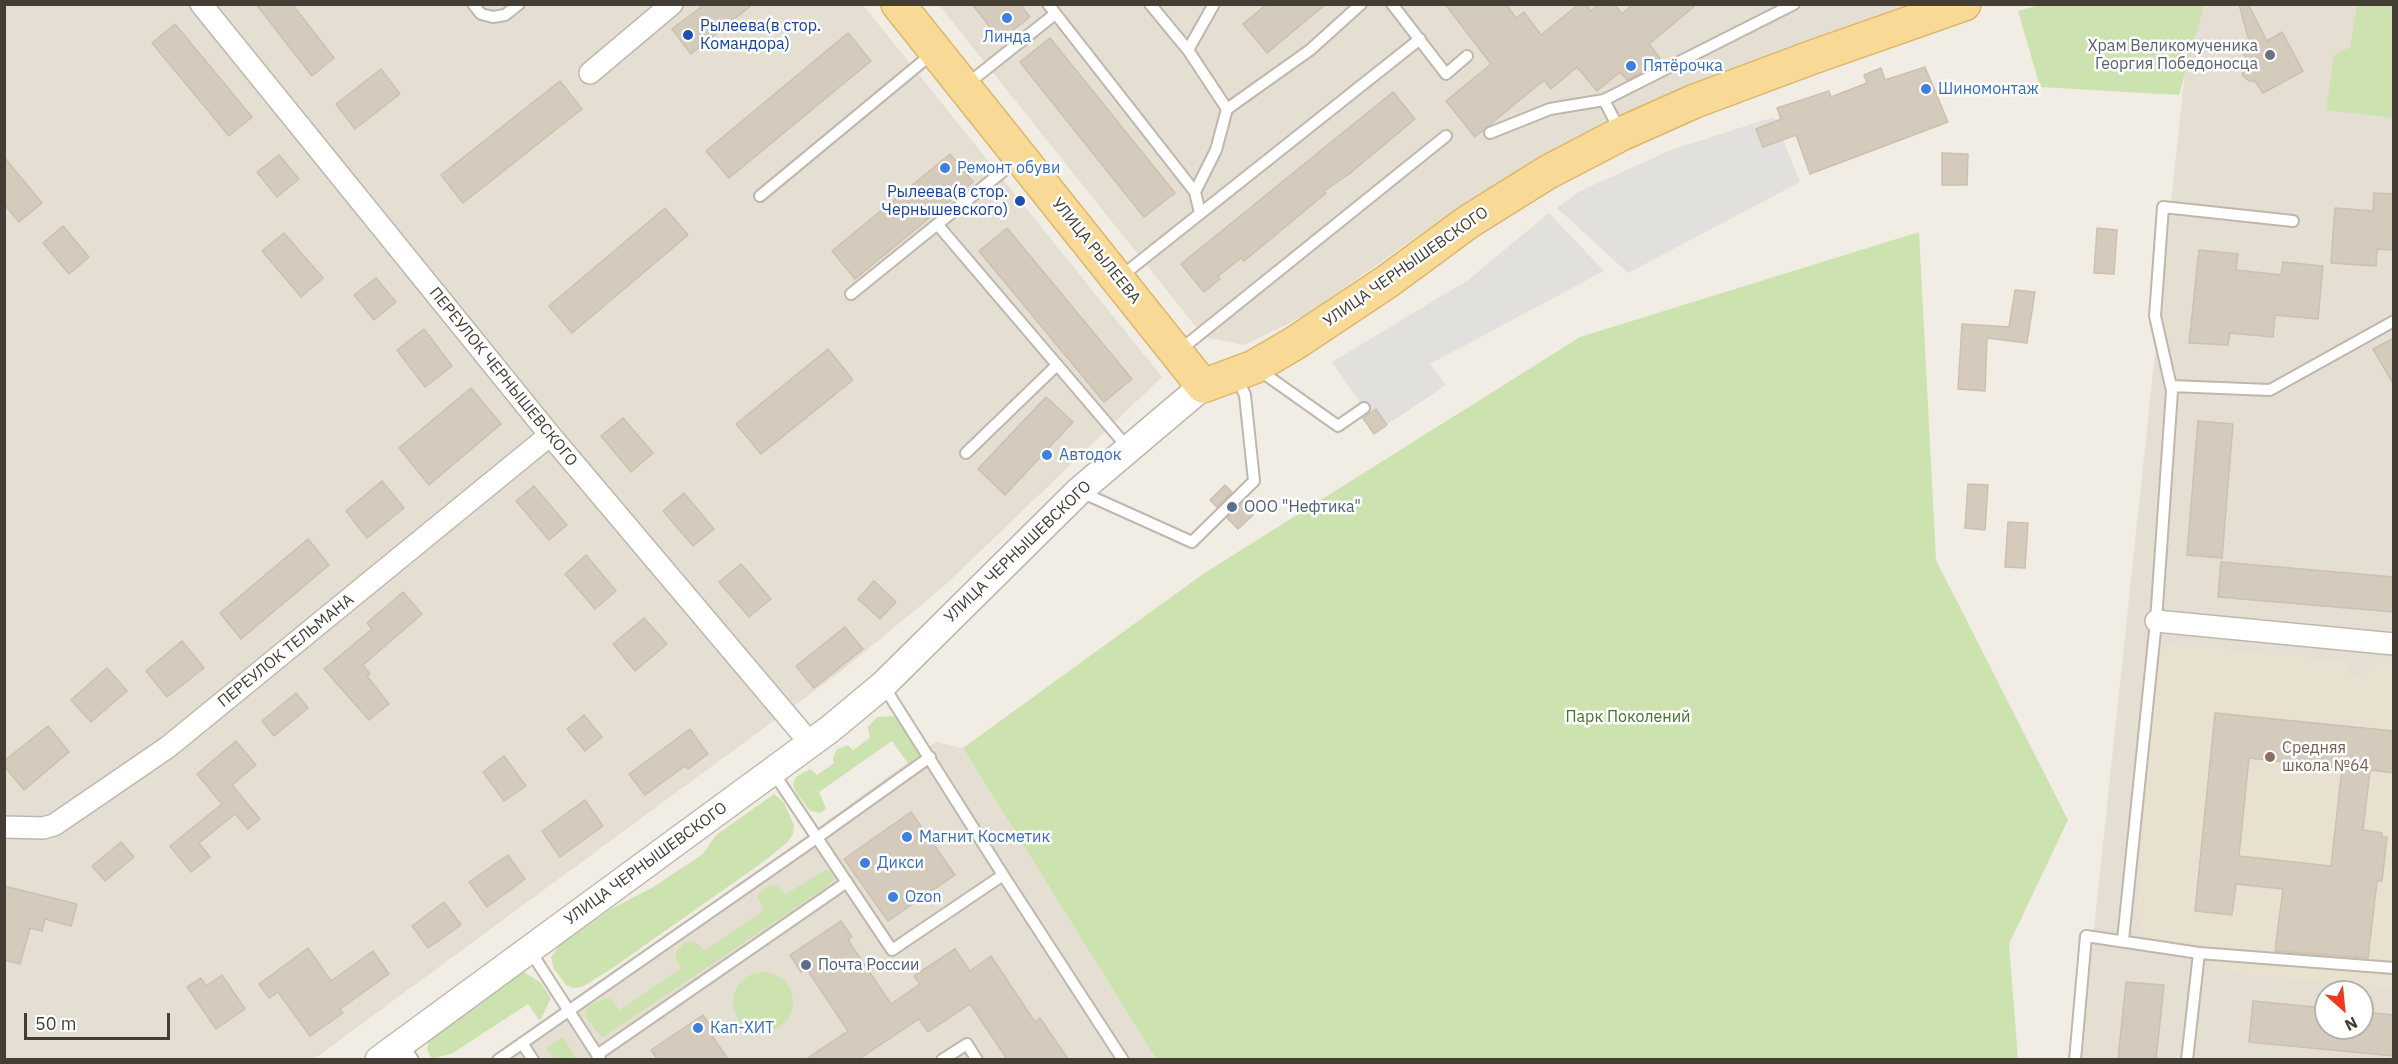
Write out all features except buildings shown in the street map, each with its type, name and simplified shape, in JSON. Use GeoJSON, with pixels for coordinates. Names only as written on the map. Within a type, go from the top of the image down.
{"type":"FeatureCollection","features":[{"type":"Feature","properties":{"kind":"main road","name":"УЛИЦА РЫЛЕЕВА"},"geometry":{"type":"LineString","coordinates":[[898,4],[1203,386]]}},
{"type":"Feature","properties":{"kind":"main road","name":"УЛИЦА ЧЕРНЫШЕВСКОГО"},"geometry":{"type":"LineString","coordinates":[[1203,386],[1245,371],[1343,311],[1468,222],[1548,172],[1622,134],[1695,101],[1964,4]]}},
{"type":"Feature","properties":{"kind":"street","name":"ПЕРЕУЛОК ЧЕРНЫШЕВСКОГО"},"geometry":{"type":"LineString","coordinates":[[201,4],[550,435],[811,744]]}},
{"type":"Feature","properties":{"kind":"street"},"geometry":{"type":"LineString","coordinates":[[590,73],[672,4]]}},
{"type":"Feature","properties":{"kind":"street","name":"УЛИЦА ЧЕРНЫШЕВСКОГО"},"geometry":{"type":"LineString","coordinates":[[378,1059],[407,1051],[529,949],[811,744],[884,685],[1079,491],[1203,386]]}},
{"type":"Feature","properties":{"kind":"street","name":"ПЕРЕУЛОК ТЕЛЬМАНА"},"geometry":{"type":"LineString","coordinates":[[4,827],[43,828],[54,825],[168,747],[550,435]]}},
{"type":"Feature","properties":{"kind":"street"},"geometry":{"type":"LineString","coordinates":[[2156,621],[2394,644]]}},
{"type":"Feature","properties":{"kind":"lane"},"geometry":{"type":"LineString","coordinates":[[473,4],[481,14],[493,17],[505,15],[519,4]]}},
{"type":"Feature","properties":{"kind":"lane"},"geometry":{"type":"LineString","coordinates":[[1150,4],[1188,50],[1227,109]]}},
{"type":"Feature","properties":{"kind":"lane"},"geometry":{"type":"LineString","coordinates":[[1188,50],[1214,4]]}},
{"type":"Feature","properties":{"kind":"lane"},"geometry":{"type":"LineString","coordinates":[[1195,192],[1216,150],[1227,109],[1310,50],[1361,4]]}},
{"type":"Feature","properties":{"kind":"lane"},"geometry":{"type":"LineString","coordinates":[[1392,4],[1446,74],[1467,56]]}},
{"type":"Feature","properties":{"kind":"lane"},"geometry":{"type":"LineString","coordinates":[[1490,133],[1550,109],[1604,100],[1794,4]]}},
{"type":"Feature","properties":{"kind":"lane"},"geometry":{"type":"LineString","coordinates":[[964,87],[1051,9],[1195,192],[1200,213]]}},
{"type":"Feature","properties":{"kind":"lane"},"geometry":{"type":"LineString","coordinates":[[1118,279],[1420,39]]}},
{"type":"Feature","properties":{"kind":"lane"},"geometry":{"type":"LineString","coordinates":[[760,196],[936,51]]}},
{"type":"Feature","properties":{"kind":"lane"},"geometry":{"type":"LineString","coordinates":[[1604,100],[1622,134]]}},
{"type":"Feature","properties":{"kind":"lane"},"geometry":{"type":"LineString","coordinates":[[1177,353],[1446,136]]}},
{"type":"Feature","properties":{"kind":"lane"},"geometry":{"type":"LineString","coordinates":[[851,294],[1020,157]]}},
{"type":"Feature","properties":{"kind":"lane"},"geometry":{"type":"LineString","coordinates":[[2123,940],[2156,621],[2171,386],[2155,316],[2163,207],[2293,221]]}},
{"type":"Feature","properties":{"kind":"lane"},"geometry":{"type":"LineString","coordinates":[[936,224],[1128,448]]}},
{"type":"Feature","properties":{"kind":"lane"},"geometry":{"type":"LineString","coordinates":[[2171,386],[2270,390],[2394,321]]}},
{"type":"Feature","properties":{"kind":"lane"},"geometry":{"type":"LineString","coordinates":[[966,453],[1057,364]]}},
{"type":"Feature","properties":{"kind":"lane"},"geometry":{"type":"LineString","coordinates":[[1245,371],[1338,426],[1364,408]]}},
{"type":"Feature","properties":{"kind":"lane"},"geometry":{"type":"LineString","coordinates":[[1079,491],[1192,542],[1254,481],[1245,395],[1245,371]]}},
{"type":"Feature","properties":{"kind":"lane"},"geometry":{"type":"LineString","coordinates":[[884,685],[1003,875],[1123,1059]]}},
{"type":"Feature","properties":{"kind":"lane"},"geometry":{"type":"LineString","coordinates":[[498,1059],[930,757]]}},
{"type":"Feature","properties":{"kind":"lane"},"geometry":{"type":"LineString","coordinates":[[773,772],[892,950],[1003,875]]}},
{"type":"Feature","properties":{"kind":"lane"},"geometry":{"type":"LineString","coordinates":[[529,949],[598,1057],[847,882]]}},
{"type":"Feature","properties":{"kind":"lane"},"geometry":{"type":"LineString","coordinates":[[2075,1059],[2086,936],[2199,953],[2394,968]]}},
{"type":"Feature","properties":{"kind":"lane"},"geometry":{"type":"LineString","coordinates":[[2187,1059],[2199,953]]}},
{"type":"Feature","properties":{"kind":"lane"},"geometry":{"type":"LineString","coordinates":[[522,1042],[533,1059]]}},
{"type":"Feature","properties":{"kind":"lane"},"geometry":{"type":"LineString","coordinates":[[942,1059],[967,1044],[977,1059]]}},
{"type":"Feature","properties":{"kind":"shaded area"},"geometry":{"type":"Polygon","coordinates":[[[5,5],[863,5],[1162,377],[942,588],[840,672],[314,1059],[5,1060],[5,5]]]}},
{"type":"Feature","properties":{"kind":"shaded area"},"geometry":{"type":"Polygon","coordinates":[[[939,5],[1918,5],[1608,126],[1456,209],[1307,314],[1245,345],[1204,337],[939,5]]]}},
{"type":"Feature","properties":{"kind":"shaded area"},"geometry":{"type":"Polygon","coordinates":[[[2192,5],[2393,5],[2393,1059],[2080,1060],[2192,5]]]}},
{"type":"Feature","properties":{"kind":"shaded area"},"geometry":{"type":"Polygon","coordinates":[[[1774,117],[1800,182],[1628,273],[1557,208],[1580,191],[1671,150],[1774,117]]]}},
{"type":"Feature","properties":{"kind":"shaded area"},"geometry":{"type":"Polygon","coordinates":[[[1549,213],[1604,271],[1430,364],[1446,385],[1379,430],[1332,362],[1468,280],[1549,213]]]}},
{"type":"Feature","properties":{"kind":"shaded area","name":"Средняя школа №64"},"geometry":{"type":"Polygon","coordinates":[[[2161,644],[2349,662],[2349,677],[2365,678],[2370,670],[2369,664],[2393,666],[2393,988],[2374,986],[2374,980],[2314,981],[2255,976],[2227,970],[2214,967],[2210,961],[2210,945],[2153,938],[2146,936],[2140,930],[2137,917],[2154,653],[2161,644]]]}},
{"type":"Feature","properties":{"kind":"shaded area"},"geometry":{"type":"Polygon","coordinates":[[[936,742],[963,748],[1156,1059],[497,1060],[936,742]]]}},
{"type":"Feature","properties":{"kind":"green space"},"geometry":{"type":"Polygon","coordinates":[[[2043,4],[2204,5],[2179,95],[2040,87],[2018,11],[2043,4]]]}},
{"type":"Feature","properties":{"kind":"green space"},"geometry":{"type":"Polygon","coordinates":[[[2357,4],[2393,5],[2393,118],[2326,110],[2334,55],[2350,47],[2357,4]]]}},
{"type":"Feature","properties":{"kind":"green space","name":"Парк Поколений"},"geometry":{"type":"Polygon","coordinates":[[[1919,232],[1936,560],[2068,820],[2009,944],[2018,1059],[1156,1059],[963,748],[1203,574],[1580,337],[1919,232]]]}},
{"type":"Feature","properties":{"kind":"green space"},"geometry":{"type":"Polygon","coordinates":[[[893,716],[905,728],[923,755],[915,768],[907,762],[892,741],[819,792],[826,808],[821,813],[810,811],[795,791],[793,784],[796,777],[810,769],[817,775],[834,763],[833,758],[837,749],[848,745],[853,750],[870,738],[868,727],[877,717],[893,716]]]}},
{"type":"Feature","properties":{"kind":"green space"},"geometry":{"type":"Polygon","coordinates":[[[774,794],[784,803],[794,825],[793,834],[788,842],[611,969],[582,987],[573,988],[566,985],[554,969],[551,957],[560,945],[611,909],[653,887],[703,854],[716,835],[774,794]]]}},
{"type":"Feature","properties":{"kind":"green space"},"geometry":{"type":"Polygon","coordinates":[[[825,870],[831,871],[835,879],[825,888],[602,1038],[587,1018],[585,1014],[587,1008],[592,1004],[606,998],[611,999],[620,1010],[681,968],[675,959],[677,950],[684,943],[692,941],[704,951],[764,910],[757,896],[761,891],[776,885],[786,894],[825,870]]]}},
{"type":"Feature","properties":{"kind":"green space"},"geometry":{"type":"Polygon","coordinates":[[[524,972],[540,982],[551,998],[540,1021],[528,1004],[453,1053],[432,1059],[427,1050],[429,1036],[491,991],[524,972]]]}},
{"type":"Feature","properties":{"kind":"green space"},"geometry":{"type":"Polygon","coordinates":[[[763,972],[784,981],[793,1002],[784,1023],[763,1032],[742,1023],[733,1002],[742,981],[763,972]]]}},
{"type":"Feature","properties":{"kind":"green space"},"geometry":{"type":"Polygon","coordinates":[[[563,1037],[577,1059],[554,1059],[546,1048],[563,1037]]]}},
{"type":"Feature","properties":{"kind":"place","name":"Линда"},"geometry":{"type":"Point","coordinates":[1007,18]}},
{"type":"Feature","properties":{"kind":"place","name":"Рылеева(в стор. Командора)"},"geometry":{"type":"Point","coordinates":[688,35]}},
{"type":"Feature","properties":{"kind":"place","name":"Храм Великомученика Георгия Победоносца"},"geometry":{"type":"Point","coordinates":[2270,55]}},
{"type":"Feature","properties":{"kind":"place","name":"Пятёрочка"},"geometry":{"type":"Point","coordinates":[1631,66]}},
{"type":"Feature","properties":{"kind":"place","name":"Шиномонтаж"},"geometry":{"type":"Point","coordinates":[1926,89]}},
{"type":"Feature","properties":{"kind":"place","name":"Ремонт обуви"},"geometry":{"type":"Point","coordinates":[945,168]}},
{"type":"Feature","properties":{"kind":"place","name":"Рылеева(в стор. Чернышевского)"},"geometry":{"type":"Point","coordinates":[1020,201]}},
{"type":"Feature","properties":{"kind":"place","name":"Автодок"},"geometry":{"type":"Point","coordinates":[1047,455]}},
{"type":"Feature","properties":{"kind":"place","name":"ООО \"Нефтика\""},"geometry":{"type":"Point","coordinates":[1232,507]}},
{"type":"Feature","properties":{"kind":"place","name":"Средняя школа №64"},"geometry":{"type":"Point","coordinates":[2270,757]}},
{"type":"Feature","properties":{"kind":"place","name":"Магнит Косметик"},"geometry":{"type":"Point","coordinates":[907,837]}},
{"type":"Feature","properties":{"kind":"place","name":"Дикси"},"geometry":{"type":"Point","coordinates":[865,863]}},
{"type":"Feature","properties":{"kind":"place","name":"Ozon"},"geometry":{"type":"Point","coordinates":[893,897]}},
{"type":"Feature","properties":{"kind":"place","name":"Почта России"},"geometry":{"type":"Point","coordinates":[806,965]}},
{"type":"Feature","properties":{"kind":"place","name":"Кап-ХИТ"},"geometry":{"type":"Point","coordinates":[698,1028]}}]}
